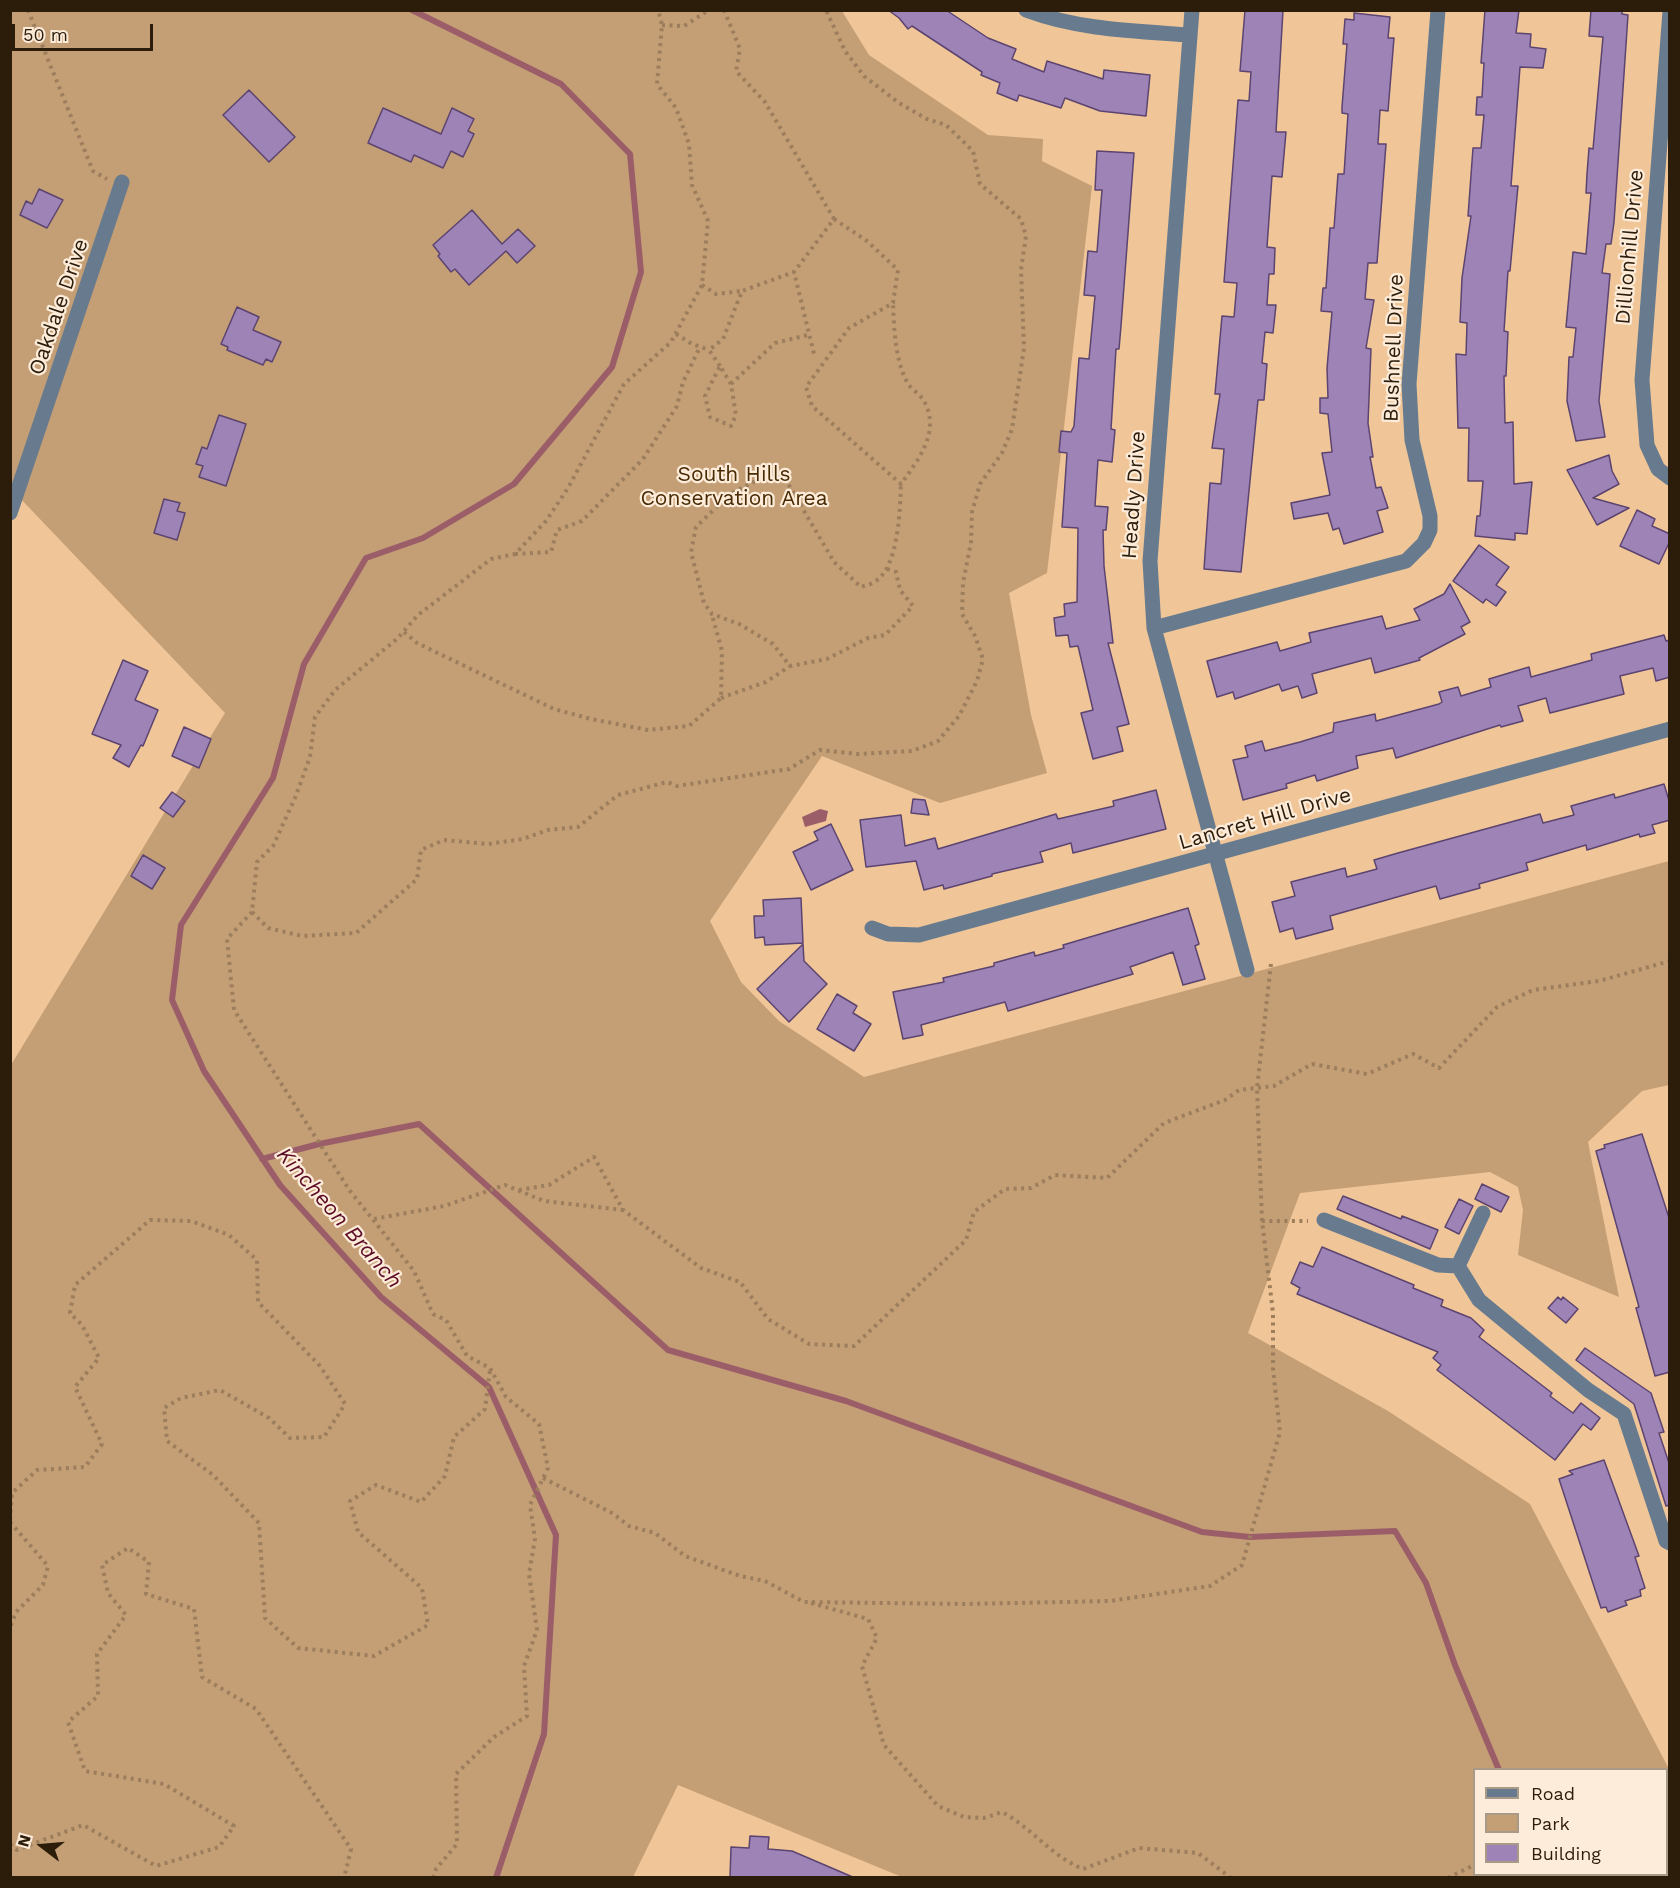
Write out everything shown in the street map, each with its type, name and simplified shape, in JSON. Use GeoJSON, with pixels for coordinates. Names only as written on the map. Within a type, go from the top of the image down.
{"type":"FeatureCollection","features":[{"type":"Feature","properties":{"kind":"street"},"geometry":{"type":"LineString","coordinates":[[1026,10],[1048,19],[1092,27],[1190,35]]}},
{"type":"Feature","properties":{"kind":"street","name":"Headly Drive"},"geometry":{"type":"LineString","coordinates":[[1192,10],[1150,561],[1155,628],[1247,970]]}},
{"type":"Feature","properties":{"kind":"street","name":"Bushnell Drive"},"geometry":{"type":"LineString","coordinates":[[1155,628],[1406,561],[1424,543],[1430,530],[1430,516],[1412,440],[1409,384],[1438,10]]}},
{"type":"Feature","properties":{"kind":"street","name":"Dillionhill Drive"},"geometry":{"type":"LineString","coordinates":[[1670,11],[1642,380],[1647,445],[1658,469],[1670,478]]}},
{"type":"Feature","properties":{"kind":"street","name":"Oakdale Drive"},"geometry":{"type":"LineString","coordinates":[[10,513],[121,184]]}},
{"type":"Feature","properties":{"kind":"street","name":"Lancret Hill Drive"},"geometry":{"type":"LineString","coordinates":[[872,928],[888,934],[919,935],[1670,729]]}},
{"type":"Feature","properties":{"kind":"street"},"geometry":{"type":"LineString","coordinates":[[1458,1266],[1483,1212]]}},
{"type":"Feature","properties":{"kind":"street"},"geometry":{"type":"LineString","coordinates":[[1324,1220],[1438,1265],[1458,1266]]}},
{"type":"Feature","properties":{"kind":"street"},"geometry":{"type":"LineString","coordinates":[[1458,1266],[1479,1300],[1588,1390],[1624,1414],[1666,1541],[1670,1544]]}},
{"type":"Feature","properties":{"kind":"path"},"geometry":{"type":"LineString","coordinates":[[27,10],[93,171],[121,184]]}},
{"type":"Feature","properties":{"kind":"path"},"geometry":{"type":"LineString","coordinates":[[515,554],[546,521],[568,488],[624,384],[671,342],[702,285],[708,220],[692,185],[689,144],[676,108],[657,84],[662,25],[658,10]]}},
{"type":"Feature","properties":{"kind":"path"},"geometry":{"type":"LineString","coordinates":[[662,25],[684,26],[709,10]]}},
{"type":"Feature","properties":{"kind":"path"},"geometry":{"type":"LineString","coordinates":[[721,698],[722,651],[712,614],[704,603],[691,552],[696,527],[730,494],[773,472],[783,475],[834,562],[861,587],[876,582],[887,569],[899,527],[901,484],[922,454],[931,429],[924,402],[906,381],[894,332],[893,303],[898,270],[867,241],[834,219],[765,102],[736,71],[740,49],[724,10]]}},
{"type":"Feature","properties":{"kind":"path"},"geometry":{"type":"LineString","coordinates":[[252,912],[268,928],[302,936],[356,933],[417,879],[421,850],[444,840],[488,844],[523,839],[548,830],[578,827],[618,795],[667,782],[677,786],[789,769],[820,750],[858,754],[912,751],[938,741],[959,716],[976,681],[983,659],[975,636],[962,614],[963,583],[971,542],[972,512],[980,484],[1002,453],[1012,429],[1024,348],[1021,270],[1026,236],[1021,219],[980,184],[973,150],[946,125],[927,119],[899,103],[864,76],[844,51],[826,10]]}},
{"type":"Feature","properties":{"kind":"path"},"geometry":{"type":"LineString","coordinates":[[702,285],[716,294],[742,291],[794,272],[834,219]]}},
{"type":"Feature","properties":{"kind":"path"},"geometry":{"type":"LineString","coordinates":[[794,272],[814,354]]}},
{"type":"Feature","properties":{"kind":"path"},"geometry":{"type":"LineString","coordinates":[[709,350],[723,339],[742,291]]}},
{"type":"Feature","properties":{"kind":"path"},"geometry":{"type":"LineString","coordinates":[[893,303],[849,328],[806,387],[812,406],[901,484]]}},
{"type":"Feature","properties":{"kind":"path"},"geometry":{"type":"LineString","coordinates":[[676,334],[709,350],[720,366],[730,384],[736,415],[731,426],[710,417],[705,396],[720,366]]}},
{"type":"Feature","properties":{"kind":"path"},"geometry":{"type":"LineString","coordinates":[[730,384],[775,343],[808,335]]}},
{"type":"Feature","properties":{"kind":"path"},"geometry":{"type":"LineString","coordinates":[[433,1878],[436,1869],[457,1844],[456,1774],[494,1737],[527,1716],[524,1666],[537,1630],[529,1574],[535,1539],[530,1505],[548,1468],[539,1424],[507,1397],[490,1368],[467,1356],[446,1320],[433,1314],[414,1271],[350,1191],[276,1078],[234,1010],[227,939],[252,912],[257,862],[273,846],[295,798],[310,757],[315,717],[335,690],[404,632],[418,615],[491,560],[515,554],[551,552],[558,530],[582,522],[643,459],[677,406],[683,382],[700,347]]}},
{"type":"Feature","properties":{"kind":"path"},"geometry":{"type":"LineString","coordinates":[[404,632],[417,643],[554,709],[648,730],[689,726],[721,698],[766,682],[790,666],[827,659],[868,638],[885,635],[913,606],[900,590],[896,572],[887,569]]}},
{"type":"Feature","properties":{"kind":"path"},"geometry":{"type":"LineString","coordinates":[[712,614],[739,624],[773,644],[790,666]]}},
{"type":"Feature","properties":{"kind":"path"},"geometry":{"type":"LineString","coordinates":[[519,1190],[549,1185],[594,1157],[623,1210],[700,1268],[740,1282],[768,1319],[809,1344],[854,1346],[966,1240],[974,1212],[1005,1189],[1031,1188],[1055,1175],[1107,1178],[1164,1123],[1225,1100],[1239,1090],[1274,1086],[1312,1064],[1367,1074],[1413,1054],[1439,1068],[1497,1007],[1533,990],[1599,981],[1670,961]]}},
{"type":"Feature","properties":{"kind":"path"},"geometry":{"type":"LineString","coordinates":[[804,1602],[965,1604],[1110,1601],[1210,1586],[1242,1565],[1280,1432],[1273,1369],[1273,1313],[1262,1221],[1257,1088],[1271,964]]}},
{"type":"Feature","properties":{"kind":"path"},"geometry":{"type":"LineString","coordinates":[[374,1219],[444,1206],[505,1185],[544,1202],[623,1210]]}},
{"type":"Feature","properties":{"kind":"path"},"geometry":{"type":"LineString","coordinates":[[10,1629],[16,1612],[43,1586],[48,1566],[10,1521],[12,1493],[37,1470],[85,1467],[102,1444],[75,1387],[99,1358],[82,1325],[70,1313],[75,1285],[150,1220],[191,1221],[229,1235],[257,1260],[258,1302],[320,1366],[345,1404],[324,1437],[290,1438],[269,1418],[220,1390],[181,1398],[164,1408],[167,1442],[213,1475],[259,1523],[265,1617],[298,1648],[374,1656],[428,1625],[422,1587],[358,1533],[350,1501],[376,1485],[421,1502],[445,1476],[454,1437],[485,1409],[490,1368]]}},
{"type":"Feature","properties":{"kind":"path"},"geometry":{"type":"LineString","coordinates":[[1262,1221],[1324,1220]]}},
{"type":"Feature","properties":{"kind":"path"},"geometry":{"type":"LineString","coordinates":[[543,1478],[612,1513],[629,1526],[655,1533],[685,1556],[765,1581],[804,1602],[868,1619],[877,1638],[862,1666],[884,1745],[938,1806],[964,1817],[984,1818],[1002,1812],[1015,1819],[1065,1862],[1083,1869],[1139,1848],[1198,1853],[1231,1878]]}},
{"type":"Feature","properties":{"kind":"path"},"geometry":{"type":"LineString","coordinates":[[10,1844],[17,1850],[83,1824],[156,1866],[219,1847],[234,1826],[164,1784],[85,1771],[68,1722],[98,1696],[97,1654],[126,1615],[108,1593],[102,1565],[128,1548],[149,1562],[146,1594],[194,1609],[202,1677],[256,1709],[351,1849],[344,1878]]}},
{"type":"Feature","properties":{"kind":"path"},"geometry":{"type":"LineString","coordinates":[[1448,1878],[1473,1866]]}},
{"type":"Feature","properties":{"kind":"green space","name":"South Hills Conservation Area"},"geometry":{"type":"Polygon","coordinates":[[[11,11],[842,11],[869,55],[988,135],[1043,139],[1042,161],[1092,186],[1047,573],[1009,593],[1031,715],[1047,773],[940,803],[822,756],[710,921],[741,982],[779,1021],[864,1077],[1669,861],[1669,1085],[1642,1091],[1588,1142],[1619,1297],[1518,1255],[1523,1210],[1518,1187],[1490,1172],[1300,1193],[1248,1333],[1388,1411],[1530,1504],[1669,1769],[1669,1877],[902,1877],[678,1785],[633,1877],[11,1877],[11,1065],[225,713],[17,495],[11,513],[11,11]]]}},
{"type":"Feature","properties":{"kind":"shaded area"},"geometry":{"type":"Polygon","coordinates":[[[820,809],[828,811],[826,821],[805,827],[802,817],[820,809]]]}},
{"type":"Feature","properties":{"kind":"building"},"geometry":{"type":"Polygon","coordinates":[[[888,10],[946,10],[988,38],[1016,49],[1012,59],[1044,72],[1047,61],[1103,79],[1104,70],[1150,75],[1146,116],[1100,111],[1065,98],[1061,108],[1019,95],[1017,101],[997,93],[1000,83],[981,75],[982,72],[912,26],[908,29],[888,10]]]}},
{"type":"Feature","properties":{"kind":"building"},"geometry":{"type":"Polygon","coordinates":[[[1245,10],[1283,10],[1276,132],[1286,132],[1282,177],[1272,176],[1267,247],[1275,248],[1274,274],[1269,274],[1267,305],[1276,305],[1273,333],[1265,332],[1262,363],[1267,364],[1264,400],[1258,400],[1241,572],[1204,569],[1210,483],[1221,484],[1224,449],[1212,448],[1220,394],[1215,394],[1222,316],[1234,317],[1237,283],[1224,282],[1238,100],[1249,101],[1251,72],[1240,71],[1245,10]]]}},
{"type":"Feature","properties":{"kind":"building"},"geometry":{"type":"Polygon","coordinates":[[[1485,10],[1519,10],[1516,33],[1531,34],[1530,47],[1546,49],[1543,68],[1520,67],[1511,186],[1518,186],[1504,331],[1508,332],[1506,376],[1504,376],[1505,423],[1513,422],[1514,484],[1532,482],[1527,534],[1515,533],[1515,540],[1475,536],[1477,516],[1480,516],[1483,481],[1468,481],[1469,428],[1458,428],[1456,354],[1466,355],[1467,323],[1460,322],[1462,278],[1471,216],[1468,216],[1473,148],[1481,148],[1484,115],[1476,115],[1477,97],[1482,97],[1484,63],[1481,63],[1485,10]]]}},
{"type":"Feature","properties":{"kind":"building"},"geometry":{"type":"Polygon","coordinates":[[[1591,10],[1622,10],[1622,14],[1628,15],[1614,222],[1611,244],[1606,244],[1602,273],[1610,274],[1599,401],[1605,437],[1576,441],[1567,401],[1569,357],[1573,357],[1576,328],[1566,327],[1573,252],[1586,254],[1591,193],[1586,193],[1589,148],[1593,149],[1603,37],[1589,36],[1591,10]]]}},
{"type":"Feature","properties":{"kind":"building"},"geometry":{"type":"Polygon","coordinates":[[[1354,13],[1390,17],[1388,38],[1394,38],[1388,111],[1380,110],[1378,144],[1386,144],[1377,263],[1368,263],[1365,299],[1374,300],[1366,348],[1371,349],[1368,423],[1373,457],[1370,457],[1376,488],[1381,487],[1388,508],[1377,511],[1383,532],[1344,544],[1339,528],[1333,530],[1328,513],[1294,519],[1291,503],[1330,495],[1322,453],[1332,452],[1328,414],[1320,413],[1320,398],[1328,398],[1327,368],[1332,312],[1321,311],[1323,288],[1326,288],[1330,228],[1334,228],[1338,174],[1344,174],[1348,114],[1342,113],[1347,44],[1343,44],[1345,19],[1354,20],[1354,13]]]}},
{"type":"Feature","properties":{"kind":"building"},"geometry":{"type":"Polygon","coordinates":[[[249,90],[295,137],[269,162],[223,115],[249,90]]]}},
{"type":"Feature","properties":{"kind":"building"},"geometry":{"type":"Polygon","coordinates":[[[383,108],[441,134],[452,108],[474,119],[468,131],[474,134],[463,157],[451,151],[443,168],[414,155],[411,162],[368,143],[383,108]]]}},
{"type":"Feature","properties":{"kind":"building"},"geometry":{"type":"Polygon","coordinates":[[[1097,151],[1134,153],[1119,349],[1116,349],[1111,429],[1115,430],[1112,462],[1098,460],[1095,506],[1108,507],[1106,530],[1103,530],[1104,566],[1113,643],[1108,643],[1129,724],[1117,727],[1123,751],[1093,759],[1081,713],[1093,710],[1078,646],[1070,647],[1068,635],[1056,636],[1054,618],[1065,616],[1064,604],[1077,602],[1078,528],[1062,527],[1067,453],[1059,452],[1061,431],[1071,432],[1074,426],[1079,358],[1089,359],[1095,296],[1084,295],[1088,251],[1097,252],[1102,190],[1095,190],[1097,151]]]}},
{"type":"Feature","properties":{"kind":"building"},"geometry":{"type":"Polygon","coordinates":[[[39,189],[63,200],[47,228],[20,215],[26,201],[32,204],[39,189]]]}},
{"type":"Feature","properties":{"kind":"building"},"geometry":{"type":"Polygon","coordinates":[[[472,210],[502,244],[518,229],[535,246],[517,263],[506,251],[469,285],[455,269],[451,272],[438,256],[440,254],[433,245],[472,210]]]}},
{"type":"Feature","properties":{"kind":"building"},"geometry":{"type":"Polygon","coordinates":[[[237,307],[259,317],[253,330],[281,342],[272,362],[266,359],[263,365],[227,350],[228,347],[221,344],[237,307]]]}},
{"type":"Feature","properties":{"kind":"building"},"geometry":{"type":"Polygon","coordinates":[[[219,415],[246,424],[226,486],[199,477],[203,466],[196,464],[202,447],[207,449],[219,415]]]}},
{"type":"Feature","properties":{"kind":"building"},"geometry":{"type":"Polygon","coordinates":[[[1609,455],[1612,471],[1619,484],[1593,498],[1629,508],[1597,525],[1567,470],[1609,455]]]}},
{"type":"Feature","properties":{"kind":"building"},"geometry":{"type":"Polygon","coordinates":[[[164,499],[180,503],[177,511],[185,513],[177,540],[154,533],[164,499]]]}},
{"type":"Feature","properties":{"kind":"building"},"geometry":{"type":"Polygon","coordinates":[[[1637,510],[1655,519],[1652,526],[1670,534],[1670,541],[1659,564],[1620,546],[1637,510]]]}},
{"type":"Feature","properties":{"kind":"building"},"geometry":{"type":"Polygon","coordinates":[[[1479,545],[1509,567],[1496,585],[1506,592],[1496,606],[1486,599],[1483,603],[1453,581],[1479,545]]]}},
{"type":"Feature","properties":{"kind":"building"},"geometry":{"type":"Polygon","coordinates":[[[1450,584],[1470,622],[1461,627],[1465,634],[1419,658],[1420,660],[1375,673],[1371,658],[1312,674],[1317,693],[1302,698],[1298,686],[1282,691],[1279,684],[1235,699],[1233,692],[1217,697],[1207,661],[1277,642],[1280,651],[1311,642],[1309,633],[1382,616],[1386,629],[1420,620],[1414,609],[1444,594],[1450,584]]]}},
{"type":"Feature","properties":{"kind":"building"},"geometry":{"type":"Polygon","coordinates":[[[1664,635],[1666,641],[1670,640],[1670,677],[1656,681],[1653,668],[1620,676],[1624,694],[1550,713],[1546,698],[1518,706],[1523,721],[1501,727],[1500,725],[1396,758],[1393,748],[1356,756],[1358,768],[1317,781],[1315,775],[1286,784],[1287,788],[1243,800],[1233,760],[1248,757],[1245,746],[1262,741],[1265,751],[1300,742],[1333,732],[1334,723],[1375,714],[1376,721],[1439,704],[1442,702],[1439,692],[1458,687],[1461,696],[1491,687],[1489,679],[1529,667],[1531,677],[1592,660],[1591,654],[1664,635]]]}},
{"type":"Feature","properties":{"kind":"building"},"geometry":{"type":"Polygon","coordinates":[[[123,660],[148,671],[135,700],[158,710],[143,746],[141,745],[129,767],[113,758],[121,745],[92,734],[123,660]]]}},
{"type":"Feature","properties":{"kind":"building"},"geometry":{"type":"Polygon","coordinates":[[[184,727],[211,739],[199,768],[172,756],[184,727]]]}},
{"type":"Feature","properties":{"kind":"building"},"geometry":{"type":"Polygon","coordinates":[[[1664,784],[1670,804],[1670,820],[1652,825],[1655,833],[1640,837],[1639,834],[1587,850],[1586,845],[1526,863],[1528,870],[1479,884],[1480,888],[1440,899],[1436,886],[1330,916],[1333,929],[1296,939],[1293,928],[1280,932],[1272,902],[1295,896],[1291,882],[1345,868],[1347,877],[1377,869],[1374,860],[1540,814],[1543,823],[1574,815],[1571,806],[1614,794],[1615,798],[1664,784]]]}},
{"type":"Feature","properties":{"kind":"building"},"geometry":{"type":"Polygon","coordinates":[[[1156,790],[1166,829],[1073,853],[1071,843],[1040,852],[1043,862],[992,874],[992,876],[944,889],[943,885],[924,890],[916,861],[866,867],[860,820],[901,815],[905,846],[935,838],[938,849],[1056,814],[1058,819],[1114,806],[1113,801],[1156,790]]]}},
{"type":"Feature","properties":{"kind":"building"},"geometry":{"type":"Polygon","coordinates":[[[172,792],[185,801],[173,817],[160,808],[172,792]]]}},
{"type":"Feature","properties":{"kind":"building"},"geometry":{"type":"Polygon","coordinates":[[[913,799],[925,800],[929,815],[911,813],[913,799]]]}},
{"type":"Feature","properties":{"kind":"building"},"geometry":{"type":"Polygon","coordinates":[[[831,824],[853,870],[811,890],[793,852],[818,840],[814,832],[831,824]]]}},
{"type":"Feature","properties":{"kind":"building"},"geometry":{"type":"Polygon","coordinates":[[[143,855],[165,868],[152,889],[131,876],[143,855]]]}},
{"type":"Feature","properties":{"kind":"building"},"geometry":{"type":"Polygon","coordinates":[[[801,898],[803,943],[765,945],[764,937],[755,938],[754,916],[764,916],[763,900],[801,898]]]}},
{"type":"Feature","properties":{"kind":"building"},"geometry":{"type":"Polygon","coordinates":[[[1188,908],[1199,944],[1195,946],[1205,979],[1183,985],[1173,952],[1130,967],[1133,974],[1008,1011],[1005,1002],[921,1025],[923,1035],[903,1039],[893,992],[944,982],[943,978],[994,966],[994,963],[1034,952],[1035,956],[1064,948],[1063,945],[1188,908]]]}},
{"type":"Feature","properties":{"kind":"building"},"geometry":{"type":"Polygon","coordinates":[[[803,944],[804,961],[827,984],[789,1022],[757,989],[803,944]]]}},
{"type":"Feature","properties":{"kind":"building"},"geometry":{"type":"Polygon","coordinates":[[[837,994],[857,1006],[853,1013],[871,1024],[854,1051],[817,1029],[837,994]]]}},
{"type":"Feature","properties":{"kind":"building"},"geometry":{"type":"Polygon","coordinates":[[[1642,1134],[1670,1221],[1670,1372],[1655,1376],[1636,1308],[1639,1307],[1596,1151],[1605,1148],[1604,1145],[1642,1134]]]}},
{"type":"Feature","properties":{"kind":"building"},"geometry":{"type":"Polygon","coordinates":[[[1482,1184],[1509,1197],[1501,1212],[1475,1199],[1482,1184]]]}},
{"type":"Feature","properties":{"kind":"building"},"geometry":{"type":"Polygon","coordinates":[[[1343,1196],[1401,1219],[1402,1216],[1438,1230],[1430,1249],[1337,1209],[1343,1196]]]}},
{"type":"Feature","properties":{"kind":"building"},"geometry":{"type":"Polygon","coordinates":[[[1459,1199],[1473,1206],[1459,1234],[1445,1227],[1459,1199]]]}},
{"type":"Feature","properties":{"kind":"building"},"geometry":{"type":"Polygon","coordinates":[[[1322,1247],[1414,1285],[1413,1288],[1443,1300],[1441,1306],[1471,1318],[1484,1330],[1479,1337],[1552,1393],[1550,1396],[1573,1413],[1581,1403],[1600,1418],[1591,1430],[1583,1424],[1555,1460],[1437,1370],[1441,1365],[1433,1358],[1438,1352],[1297,1294],[1300,1288],[1291,1283],[1300,1262],[1313,1267],[1322,1247]]]}},
{"type":"Feature","properties":{"kind":"building"},"geometry":{"type":"Polygon","coordinates":[[[1558,1297],[1561,1300],[1563,1297],[1578,1309],[1566,1323],[1548,1308],[1558,1297]]]}},
{"type":"Feature","properties":{"kind":"building"},"geometry":{"type":"Polygon","coordinates":[[[1585,1348],[1651,1393],[1664,1432],[1659,1433],[1670,1466],[1670,1505],[1666,1506],[1634,1404],[1576,1360],[1585,1348]]]}},
{"type":"Feature","properties":{"kind":"building"},"geometry":{"type":"Polygon","coordinates":[[[1604,1460],[1639,1556],[1635,1557],[1645,1588],[1640,1590],[1641,1596],[1625,1601],[1627,1605],[1608,1612],[1606,1607],[1601,1608],[1559,1479],[1573,1474],[1569,1471],[1604,1460]]]}},
{"type":"Feature","properties":{"kind":"building"},"geometry":{"type":"Polygon","coordinates":[[[750,1836],[769,1837],[768,1849],[792,1851],[855,1878],[730,1878],[731,1847],[749,1848],[750,1836]]]}},
{"type":"Feature","properties":{"kind":"waterway","name":"Kincheon Branch"},"geometry":{"type":"LineString","coordinates":[[412,10],[561,84],[630,154],[641,272],[612,367],[514,484],[423,538],[366,558],[304,664],[273,778],[181,925],[172,1000],[204,1071],[280,1185],[381,1297],[489,1387],[556,1535],[544,1734],[496,1878]]}},
{"type":"Feature","properties":{"kind":"waterway"},"geometry":{"type":"LineString","coordinates":[[262,1159],[319,1144],[419,1124],[668,1350],[846,1401],[1202,1532],[1250,1537],[1395,1531],[1426,1583],[1455,1665],[1498,1768]]}}]}
